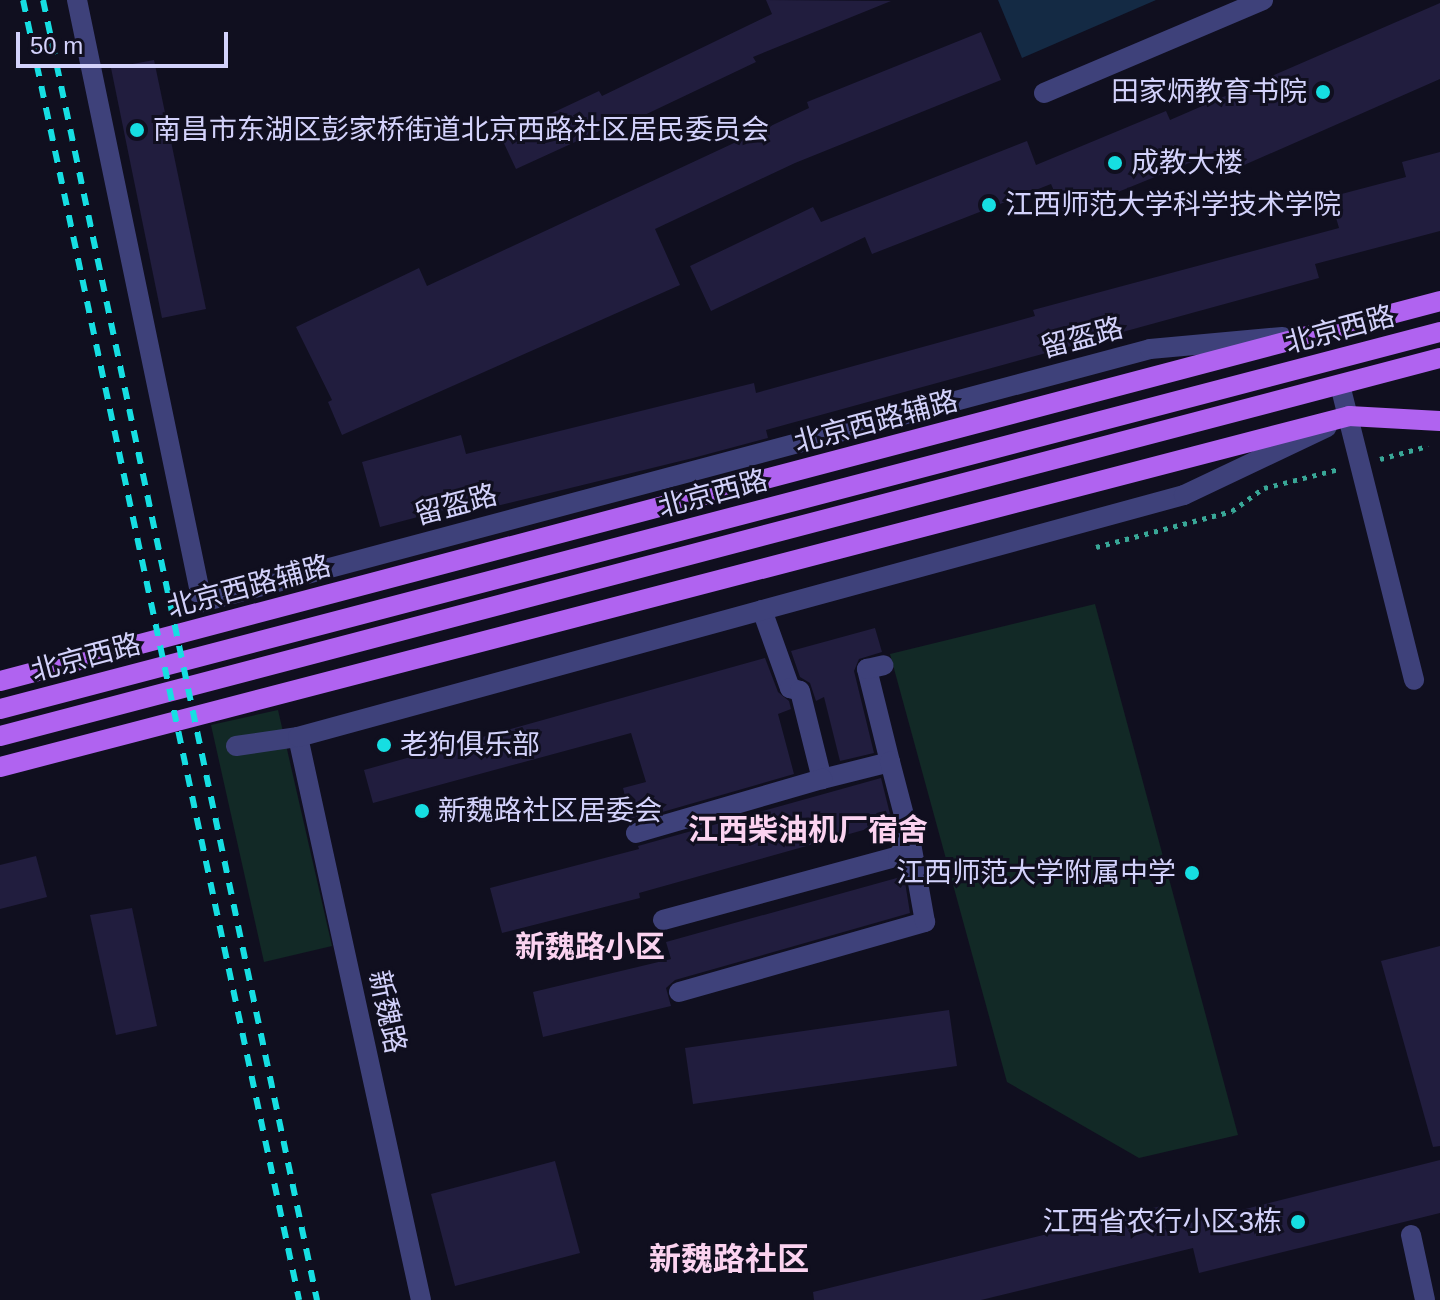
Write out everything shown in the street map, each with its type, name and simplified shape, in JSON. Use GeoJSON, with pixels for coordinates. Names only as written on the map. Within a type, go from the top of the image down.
{"type":"FeatureCollection","features":[{"type":"Feature","properties":{"kind":"main road","name":"北京西路辅路"},"geometry":{"type":"LineString","coordinates":[[0,681],[1440,301]]}},
{"type":"Feature","properties":{"kind":"main road","name":"北京西路"},"geometry":{"type":"LineString","coordinates":[[0,709],[1440,332]]}},
{"type":"Feature","properties":{"kind":"main road","name":"北京西路"},"geometry":{"type":"LineString","coordinates":[[0,736],[1440,358]]}},
{"type":"Feature","properties":{"kind":"main road"},"geometry":{"type":"LineString","coordinates":[[0,767],[1349,416],[1440,421]]}},
{"type":"Feature","properties":{"kind":"street","name":"留盔路"},"geometry":{"type":"LineString","coordinates":[[77,0],[202,602],[1150,349],[1324,334]]}},
{"type":"Feature","properties":{"kind":"street"},"geometry":{"type":"LineString","coordinates":[[1044,93],[1263,0]]}},
{"type":"Feature","properties":{"kind":"street"},"geometry":{"type":"LineString","coordinates":[[1340,385],[1414,680]]}},
{"type":"Feature","properties":{"kind":"street"},"geometry":{"type":"LineString","coordinates":[[236,746],[298,737],[1184,495],[1349,416]]}},
{"type":"Feature","properties":{"kind":"street"},"geometry":{"type":"LineString","coordinates":[[762,610],[790,688],[800,691],[822,779]]}},
{"type":"Feature","properties":{"kind":"street"},"geometry":{"type":"LineString","coordinates":[[679,992],[925,922],[910,838],[867,669],[884,665]]}},
{"type":"Feature","properties":{"kind":"street","name":"新魏路"},"geometry":{"type":"LineString","coordinates":[[298,737],[421,1300]]}},
{"type":"Feature","properties":{"kind":"street"},"geometry":{"type":"LineString","coordinates":[[636,833],[890,762]]}},
{"type":"Feature","properties":{"kind":"street"},"geometry":{"type":"LineString","coordinates":[[663,920],[898,856],[910,838]]}},
{"type":"Feature","properties":{"kind":"street"},"geometry":{"type":"LineString","coordinates":[[1411,1235],[1425,1300]]}},
{"type":"Feature","properties":{"kind":"green space"},"geometry":{"type":"Polygon","coordinates":[[[1095,604],[1238,1135],[1139,1158],[1007,1082],[890,654],[1095,604]]]}},
{"type":"Feature","properties":{"kind":"green space"},"geometry":{"type":"Polygon","coordinates":[[[278,710],[332,946],[264,962],[211,725],[278,710]]]}},
{"type":"Feature","properties":{"kind":"water"},"geometry":{"type":"Polygon","coordinates":[[[998,0],[1156,0],[1022,58],[998,0]]]}},
{"type":"Feature","properties":{"kind":"building"},"geometry":{"type":"Polygon","coordinates":[[[766,0],[891,1],[753,57],[756,62],[634,120],[632,116],[516,169],[501,137],[599,91],[602,96],[772,14],[766,0]]]}},
{"type":"Feature","properties":{"kind":"building"},"geometry":{"type":"Polygon","coordinates":[[[1440,3],[1440,79],[1235,169],[1226,148],[1064,214],[1051,184],[872,254],[865,237],[711,311],[690,266],[813,207],[821,222],[1027,141],[1036,165],[1166,111],[1170,120],[1440,3]]]}},
{"type":"Feature","properties":{"kind":"building"},"geometry":{"type":"Polygon","coordinates":[[[981,32],[1001,80],[795,163],[655,229],[680,285],[342,435],[328,402],[332,400],[296,327],[419,268],[427,286],[809,108],[807,102],[981,32]]]}},
{"type":"Feature","properties":{"kind":"building"},"geometry":{"type":"Polygon","coordinates":[[[154,60],[206,309],[162,318],[111,68],[154,60]]]}},
{"type":"Feature","properties":{"kind":"building"},"geometry":{"type":"Polygon","coordinates":[[[1440,152],[1440,231],[1315,264],[1319,278],[766,430],[768,438],[693,458],[484,509],[482,500],[380,527],[362,462],[461,435],[466,454],[754,383],[756,393],[1035,316],[1033,310],[1339,228],[1330,197],[1406,177],[1402,162],[1440,152]]]}},
{"type":"Feature","properties":{"kind":"building"},"geometry":{"type":"Polygon","coordinates":[[[875,628],[882,652],[859,659],[854,671],[874,753],[840,761],[824,697],[816,701],[810,683],[800,677],[791,651],[875,628]]]}},
{"type":"Feature","properties":{"kind":"building"},"geometry":{"type":"Polygon","coordinates":[[[765,658],[778,692],[789,701],[791,709],[778,714],[794,774],[631,821],[623,788],[646,782],[631,733],[373,803],[364,770],[765,658]]]}},
{"type":"Feature","properties":{"kind":"building"},"geometry":{"type":"Polygon","coordinates":[[[881,778],[892,822],[639,893],[640,898],[502,933],[490,888],[639,849],[638,846],[881,778]]]}},
{"type":"Feature","properties":{"kind":"building"},"geometry":{"type":"Polygon","coordinates":[[[36,856],[47,897],[0,909],[0,865],[36,856]]]}},
{"type":"Feature","properties":{"kind":"building"},"geometry":{"type":"Polygon","coordinates":[[[904,876],[910,913],[675,980],[666,988],[671,1006],[543,1037],[533,992],[671,959],[666,942],[904,876]]]}},
{"type":"Feature","properties":{"kind":"building"},"geometry":{"type":"Polygon","coordinates":[[[132,908],[157,1026],[116,1035],[90,915],[132,908]]]}},
{"type":"Feature","properties":{"kind":"building"},"geometry":{"type":"Polygon","coordinates":[[[1440,946],[1440,1146],[1433,1147],[1381,961],[1440,946]]]}},
{"type":"Feature","properties":{"kind":"building"},"geometry":{"type":"Polygon","coordinates":[[[949,1010],[957,1066],[693,1104],[685,1048],[949,1010]]]}},
{"type":"Feature","properties":{"kind":"building"},"geometry":{"type":"Polygon","coordinates":[[[1440,1160],[1440,1213],[1199,1273],[1193,1248],[981,1300],[814,1300],[813,1292],[1161,1206],[1166,1229],[1440,1160]]]}},
{"type":"Feature","properties":{"kind":"building"},"geometry":{"type":"Polygon","coordinates":[[[555,1161],[580,1253],[455,1286],[431,1194],[555,1161]]]}},
{"type":"Feature","properties":{"kind":"railway"},"geometry":{"type":"LineString","coordinates":[[23,0],[299,1300]]}},
{"type":"Feature","properties":{"kind":"railway"},"geometry":{"type":"LineString","coordinates":[[43,0],[317,1300]]}},
{"type":"Feature","properties":{"kind":"place","name":"田家炳教育书院"},"geometry":{"type":"Point","coordinates":[1323,92]}},
{"type":"Feature","properties":{"kind":"place","name":"南昌市东湖区彭家桥街道北京西路社区居民委员会"},"geometry":{"type":"Point","coordinates":[137,130]}},
{"type":"Feature","properties":{"kind":"place","name":"成教大楼"},"geometry":{"type":"Point","coordinates":[1115,163]}},
{"type":"Feature","properties":{"kind":"place","name":"江西师范大学科学技术学院"},"geometry":{"type":"Point","coordinates":[989,205]}},
{"type":"Feature","properties":{"kind":"place","name":"老狗俱乐部"},"geometry":{"type":"Point","coordinates":[384,745]}},
{"type":"Feature","properties":{"kind":"place","name":"新魏路社区居委会"},"geometry":{"type":"Point","coordinates":[422,811]}},
{"type":"Feature","properties":{"kind":"place","name":"江西师范大学附属中学"},"geometry":{"type":"Point","coordinates":[1192,873]}},
{"type":"Feature","properties":{"kind":"place","name":"江西省农行小区3栋"},"geometry":{"type":"Point","coordinates":[1298,1222]}},
{"type":"Feature","properties":{"kind":"district","name":"江西柴油机厂宿舍"},"geometry":{"type":"Point","coordinates":[808,830]}},
{"type":"Feature","properties":{"kind":"district","name":"新魏路小区"},"geometry":{"type":"Point","coordinates":[590,947]}},
{"type":"Feature","properties":{"kind":"district","name":"新魏路社区"},"geometry":{"type":"Point","coordinates":[729,1259]}}]}
